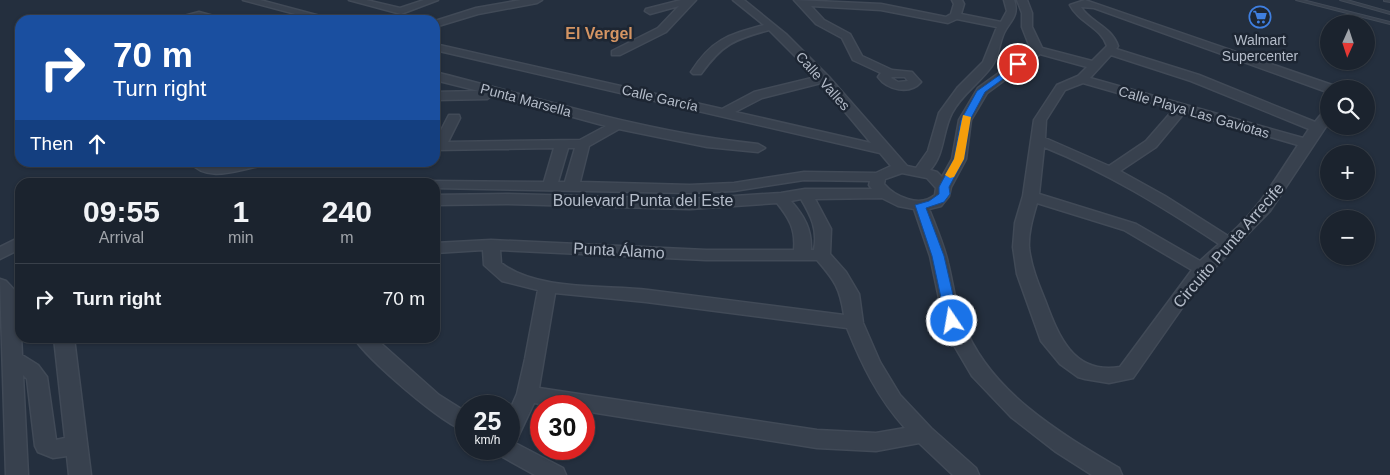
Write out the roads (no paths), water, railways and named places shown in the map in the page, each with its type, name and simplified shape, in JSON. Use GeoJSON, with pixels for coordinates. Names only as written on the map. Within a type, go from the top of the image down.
{"type":"FeatureCollection","features":[{"type":"Feature","properties":{"kind":"street"},"geometry":{"type":"LineString","coordinates":[[248,0],[310,15]]}},
{"type":"Feature","properties":{"kind":"street"},"geometry":{"type":"LineString","coordinates":[[354,0],[401,11],[433,0]]}},
{"type":"Feature","properties":{"kind":"street"},"geometry":{"type":"LineString","coordinates":[[440,22],[476,11],[537,0]]}},
{"type":"Feature","properties":{"kind":"street","name":"Calle Valles"},"geometry":{"type":"LineString","coordinates":[[738,0],[772,26],[902,168]]}},
{"type":"Feature","properties":{"kind":"street"},"geometry":{"type":"LineString","coordinates":[[952,18],[958,4],[957,0]]}},
{"type":"Feature","properties":{"kind":"street"},"geometry":{"type":"LineString","coordinates":[[922,171],[931,162],[936,152],[944,116],[959,92],[988,65],[1002,29],[1011,13],[1009,0]]}},
{"type":"Feature","properties":{"kind":"street"},"geometry":{"type":"LineString","coordinates":[[944,187],[940,181],[922,171],[902,168],[892,170],[878,177],[876,185],[881,194],[905,204],[920,205],[940,200],[944,194],[944,187],[959,159],[965,120],[982,91],[1001,75],[1034,53],[1027,27],[1027,13],[1022,0]]}},
{"type":"Feature","properties":{"kind":"street"},"geometry":{"type":"LineString","coordinates":[[650,11],[689,1]]}},
{"type":"Feature","properties":{"kind":"street"},"geometry":{"type":"LineString","coordinates":[[616,53],[662,30],[689,1]]}},
{"type":"Feature","properties":{"kind":"street"},"geometry":{"type":"LineString","coordinates":[[800,1],[881,7],[952,18],[1002,29]]}},
{"type":"Feature","properties":{"kind":"street"},"geometry":{"type":"LineString","coordinates":[[800,1],[820,22],[846,36],[857,58],[890,73]]}},
{"type":"Feature","properties":{"kind":"street"},"geometry":{"type":"LineString","coordinates":[[1110,51],[1113,46],[1106,31],[1080,12],[1075,4],[1085,3],[1097,6],[1183,37],[1247,56],[1320,85]]}},
{"type":"Feature","properties":{"kind":"street"},"geometry":{"type":"LineString","coordinates":[[697,72],[708,54],[717,44],[772,26]]}},
{"type":"Feature","properties":{"kind":"street","name":"Calle García"},"geometry":{"type":"LineString","coordinates":[[440,48],[885,150]]}},
{"type":"Feature","properties":{"kind":"street","name":"Calle Playa Las Gaviotas"},"geometry":{"type":"LineString","coordinates":[[1110,51],[1196,78],[1316,128]]}},
{"type":"Feature","properties":{"kind":"street","name":"Circuito Punta Arrecife"},"geometry":{"type":"LineString","coordinates":[[1110,51],[1088,72],[1062,88],[1040,120],[1031,196],[1021,235],[1021,247],[1026,274],[1052,341],[1067,359],[1085,372],[1109,376],[1126,373],[1154,331],[1202,269],[1264,209],[1289,176],[1320,124]]}},
{"type":"Feature","properties":{"kind":"street","name":"Calle Playa Las Gaviotas"},"geometry":{"type":"LineString","coordinates":[[1034,53],[1181,109],[1307,143]]}},
{"type":"Feature","properties":{"kind":"street","name":"Punta Marsella"},"geometry":{"type":"LineString","coordinates":[[440,77],[617,125],[707,143],[758,148]]}},
{"type":"Feature","properties":{"kind":"street"},"geometry":{"type":"LineString","coordinates":[[723,114],[740,101],[760,93],[822,79]]}},
{"type":"Feature","properties":{"kind":"street"},"geometry":{"type":"LineString","coordinates":[[440,96],[502,94]]}},
{"type":"Feature","properties":{"kind":"street"},"geometry":{"type":"LineString","coordinates":[[1112,170],[1141,154],[1154,143],[1164,134],[1181,109]]}},
{"type":"Feature","properties":{"kind":"street"},"geometry":{"type":"LineString","coordinates":[[440,142],[454,118]]}},
{"type":"Feature","properties":{"kind":"street","name":"Punta Marsella"},"geometry":{"type":"LineString","coordinates":[[440,146],[583,144],[617,125]]}},
{"type":"Feature","properties":{"kind":"street"},"geometry":{"type":"LineString","coordinates":[[1037,140],[1112,170],[1166,201],[1229,244]]}},
{"type":"Feature","properties":{"kind":"street"},"geometry":{"type":"LineString","coordinates":[[572,185],[583,144]]}},
{"type":"Feature","properties":{"kind":"street"},"geometry":{"type":"LineString","coordinates":[[550,185],[562,145]]}},
{"type":"Feature","properties":{"kind":"street"},"geometry":{"type":"LineString","coordinates":[[203,167],[207,170],[230,167]]}},
{"type":"Feature","properties":{"kind":"street","name":"Boulevard Punta del Este"},"geometry":{"type":"LineString","coordinates":[[440,184],[572,185],[690,189],[734,186],[804,176],[878,177]]}},
{"type":"Feature","properties":{"kind":"street"},"geometry":{"type":"LineString","coordinates":[[806,194],[824,227],[826,236],[812,255]]}},
{"type":"Feature","properties":{"kind":"street","name":"Boulevard Punta del Este"},"geometry":{"type":"LineString","coordinates":[[440,200],[506,199],[690,204],[781,198],[806,194],[881,194]]}},
{"type":"Feature","properties":{"kind":"street"},"geometry":{"type":"LineString","coordinates":[[1031,196],[1130,227],[1202,269]]}},
{"type":"Feature","properties":{"kind":"street"},"geometry":{"type":"LineString","coordinates":[[781,198],[802,225],[812,255],[840,276],[850,294],[854,323],[871,363],[893,401],[923,434],[968,475]]}},
{"type":"Feature","properties":{"kind":"street"},"geometry":{"type":"LineString","coordinates":[[920,205],[938,256],[952,321],[973,363],[986,380],[1033,422],[1111,475]]}},
{"type":"Feature","properties":{"kind":"street"},"geometry":{"type":"LineString","coordinates":[[0,254],[15,245]]}},
{"type":"Feature","properties":{"kind":"street"},"geometry":{"type":"LineString","coordinates":[[491,245],[493,264],[508,277],[547,287],[646,296],[854,323]]}},
{"type":"Feature","properties":{"kind":"street","name":"Punta Álamo"},"geometry":{"type":"LineString","coordinates":[[440,248],[491,245],[706,255],[812,255]]}},
{"type":"Feature","properties":{"kind":"street"},"geometry":{"type":"LineString","coordinates":[[0,285],[10,295],[17,475]]}},
{"type":"Feature","properties":{"kind":"street"},"geometry":{"type":"LineString","coordinates":[[520,409],[535,359],[547,287]]}},
{"type":"Feature","properties":{"kind":"street"},"geometry":{"type":"LineString","coordinates":[[65,343],[80,475]]}},
{"type":"Feature","properties":{"kind":"street"},"geometry":{"type":"LineString","coordinates":[[369,343],[432,400],[455,415]]}},
{"type":"Feature","properties":{"kind":"street"},"geometry":{"type":"LineString","coordinates":[[13,359],[31,370],[37,377],[46,446],[50,449],[58,449],[76,444]]}},
{"type":"Feature","properties":{"kind":"street"},"geometry":{"type":"LineString","coordinates":[[526,394],[817,439],[876,442],[923,434]]}},
{"type":"Feature","properties":{"kind":"street"},"geometry":{"type":"LineString","coordinates":[[520,456],[555,475]]}},
{"type":"Feature","properties":{"kind":"lane"},"geometry":{"type":"LineString","coordinates":[[1298,0],[1390,23]]}},
{"type":"Feature","properties":{"kind":"lane"},"geometry":{"type":"LineString","coordinates":[[1342,0],[1390,13]]}},
{"type":"Feature","properties":{"kind":"lane"},"geometry":{"type":"LineString","coordinates":[[1386,0],[1390,1]]}},
{"type":"Feature","properties":{"kind":"place","name":"Walmart Supercenter"},"geometry":{"type":"Point","coordinates":[1260,17]}},
{"type":"Feature","properties":{"kind":"district","name":"El Vergel"},"geometry":{"type":"Point","coordinates":[599,33]}}]}
